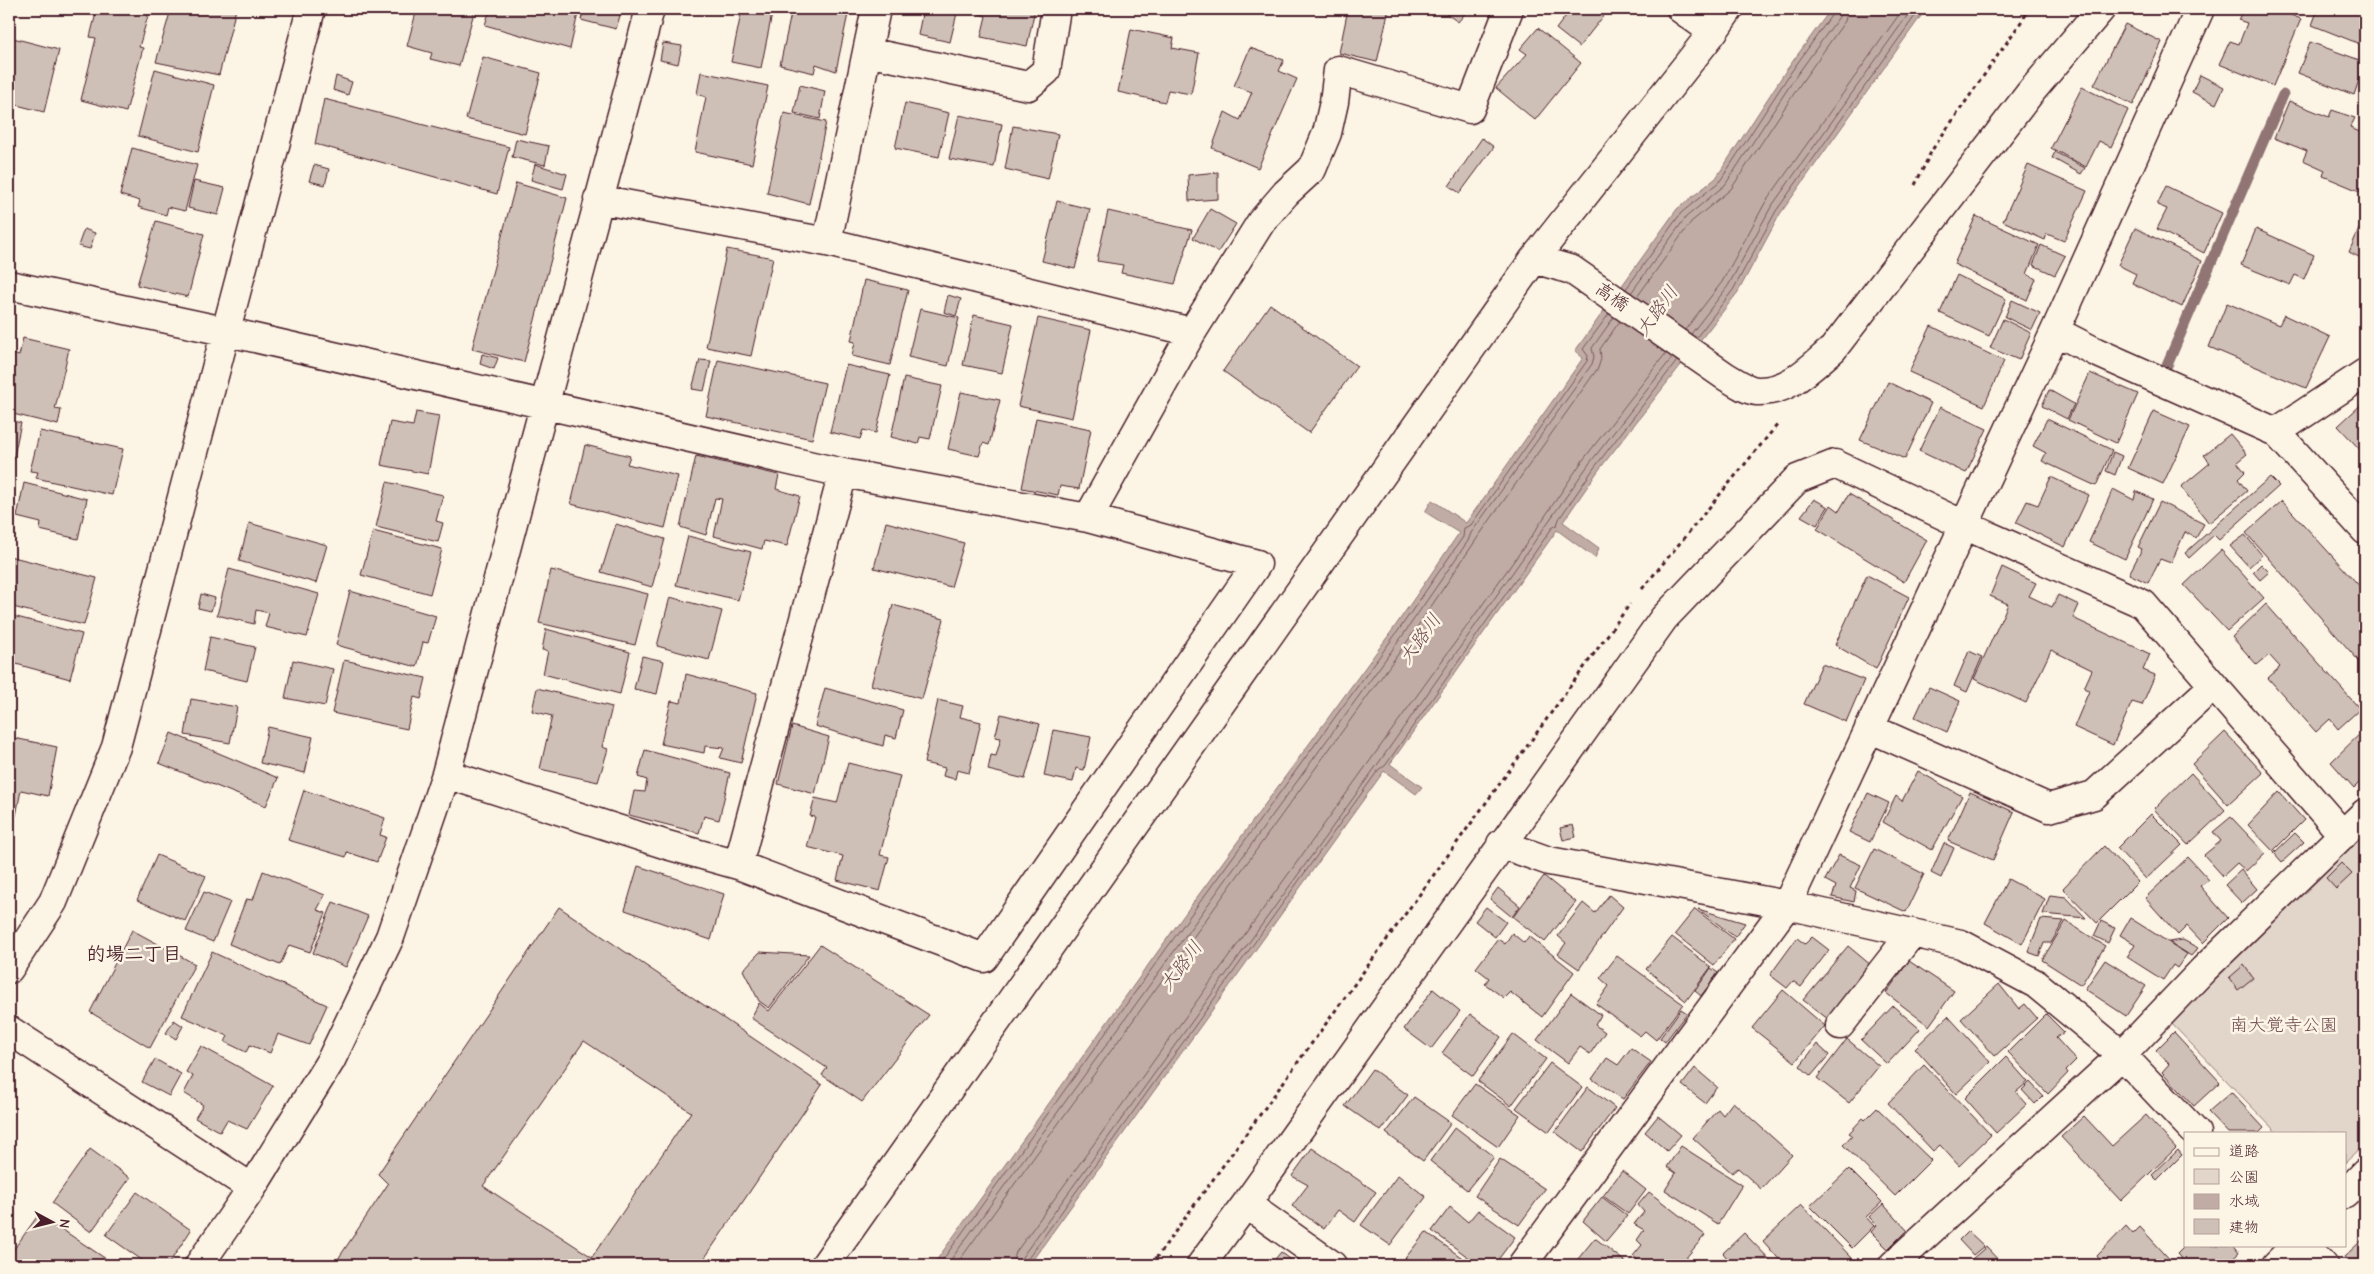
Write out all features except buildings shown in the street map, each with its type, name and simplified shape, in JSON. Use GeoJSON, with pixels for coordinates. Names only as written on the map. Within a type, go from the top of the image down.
{"type":"FeatureCollection","features":[{"type":"Feature","properties":{"kind":"street"},"geometry":{"type":"LineString","coordinates":[[9,969],[53,902],[116,747],[224,331],[311,9]]}},
{"type":"Feature","properties":{"kind":"street"},"geometry":{"type":"LineString","coordinates":[[199,1265],[252,1188],[331,1060],[390,937],[446,774],[650,9]]}},
{"type":"Feature","properties":{"kind":"street"},"geometry":{"type":"LineString","coordinates":[[827,242],[876,9]]}},
{"type":"Feature","properties":{"kind":"street"},"geometry":{"type":"LineString","coordinates":[[867,52],[1028,86],[1046,70],[1056,9]]}},
{"type":"Feature","properties":{"kind":"street"},"geometry":{"type":"LineString","coordinates":[[1088,518],[1192,332],[1261,222],[1286,193],[1312,169],[1327,133],[1334,102],[1338,70],[1470,109],[1509,9]]}},
{"type":"Feature","properties":{"kind":"street"},"geometry":{"type":"LineString","coordinates":[[1681,9],[1713,32]]}},
{"type":"Feature","properties":{"kind":"street"},"geometry":{"type":"LineString","coordinates":[[825,1265],[1534,259],[1713,32],[1729,9]]}},
{"type":"Feature","properties":{"kind":"street","name":"高橋"},"geometry":{"type":"LineString","coordinates":[[1534,259],[1572,270],[1725,376],[1756,391],[1793,383],[1833,349],[2030,93],[2101,9]]}},
{"type":"Feature","properties":{"kind":"street"},"geometry":{"type":"LineString","coordinates":[[1522,1265],[1787,905],[2055,331],[2200,9]]}},
{"type":"Feature","properties":{"kind":"street"},"geometry":{"type":"LineString","coordinates":[[598,199],[827,242],[1192,332]]}},
{"type":"Feature","properties":{"kind":"street"},"geometry":{"type":"LineString","coordinates":[[9,285],[224,331],[843,473],[1088,518],[1257,564],[984,958],[738,865],[658,842],[446,774]]}},
{"type":"Feature","properties":{"kind":"street"},"geometry":{"type":"LineString","coordinates":[[2055,331],[2096,352],[2276,432],[2365,530]]}},
{"type":"Feature","properties":{"kind":"street"},"geometry":{"type":"LineString","coordinates":[[2276,432],[2365,373]]}},
{"type":"Feature","properties":{"kind":"street"},"geometry":{"type":"LineString","coordinates":[[1201,1265],[1664,618],[1797,479],[1835,464],[1964,525],[2143,604],[2212,686],[2343,835]]}},
{"type":"Feature","properties":{"kind":"street"},"geometry":{"type":"LineString","coordinates":[[738,865],[843,473]]}},
{"type":"Feature","properties":{"kind":"street"},"geometry":{"type":"LineString","coordinates":[[1869,728],[2049,808],[2094,796],[2212,686]]}},
{"type":"Feature","properties":{"kind":"street"},"geometry":{"type":"LineString","coordinates":[[1893,1265],[2122,1055],[2204,969],[2365,813]]}},
{"type":"Feature","properties":{"kind":"street"},"geometry":{"type":"LineString","coordinates":[[1501,844],[1549,861],[1787,905],[1961,944],[2036,984],[2122,1055],[2195,1132]]}},
{"type":"Feature","properties":{"kind":"street"},"geometry":{"type":"LineString","coordinates":[[1840,1025],[1912,933]]}},
{"type":"Feature","properties":{"kind":"street"},"geometry":{"type":"LineString","coordinates":[[9,1030],[252,1188]]}},
{"type":"Feature","properties":{"kind":"street"},"geometry":{"type":"LineString","coordinates":[[2346,1193],[2365,1173]]}},
{"type":"Feature","properties":{"kind":"street"},"geometry":{"type":"LineString","coordinates":[[1246,1204],[1332,1265]]}},
{"type":"Feature","properties":{"kind":"street"},"geometry":{"type":"LineString","coordinates":[[2276,1265],[2295,1246]]}},
{"type":"Feature","properties":{"kind":"street"},"geometry":{"type":"LineString","coordinates":[[2305,1246],[2323,1265]]}},
{"type":"Feature","properties":{"kind":"path"},"geometry":{"type":"LineString","coordinates":[[1911,193],[1932,150],[2030,9]]}},
{"type":"Feature","properties":{"kind":"path"},"geometry":{"type":"LineString","coordinates":[[1637,595],[1784,416]]}},
{"type":"Feature","properties":{"kind":"path"},"geometry":{"type":"LineString","coordinates":[[1151,1265],[1607,633],[1631,603]]}},
{"type":"Feature","properties":{"kind":"green space","name":"南大覚寺公園"},"geometry":{"type":"Polygon","coordinates":[[[2365,833],[2365,1144],[2346,1162],[2346,1132],[2276,1132],[2170,1022],[2365,833]]]}},
{"type":"Feature","properties":{"kind":"water","name":"大路川"},"geometry":{"type":"Polygon","coordinates":[[[1831,9],[1926,9],[1780,214],[1738,292],[1598,471],[1563,522],[1599,548],[1595,558],[1557,530],[1390,764],[1422,787],[1416,794],[1384,771],[1029,1265],[933,1265],[1192,904],[1394,628],[1459,533],[1425,512],[1432,500],[1466,523],[1583,358],[1575,351],[1677,209],[1716,178],[1785,72],[1831,9]]]}},
{"type":"Feature","properties":{"kind":"waterway"},"geometry":{"type":"LineString","coordinates":[[2167,365],[2283,95]]}},
{"type":"Feature","properties":{"kind":"district","name":"的場二丁目"},"geometry":{"type":"Point","coordinates":[134,954]}}]}
